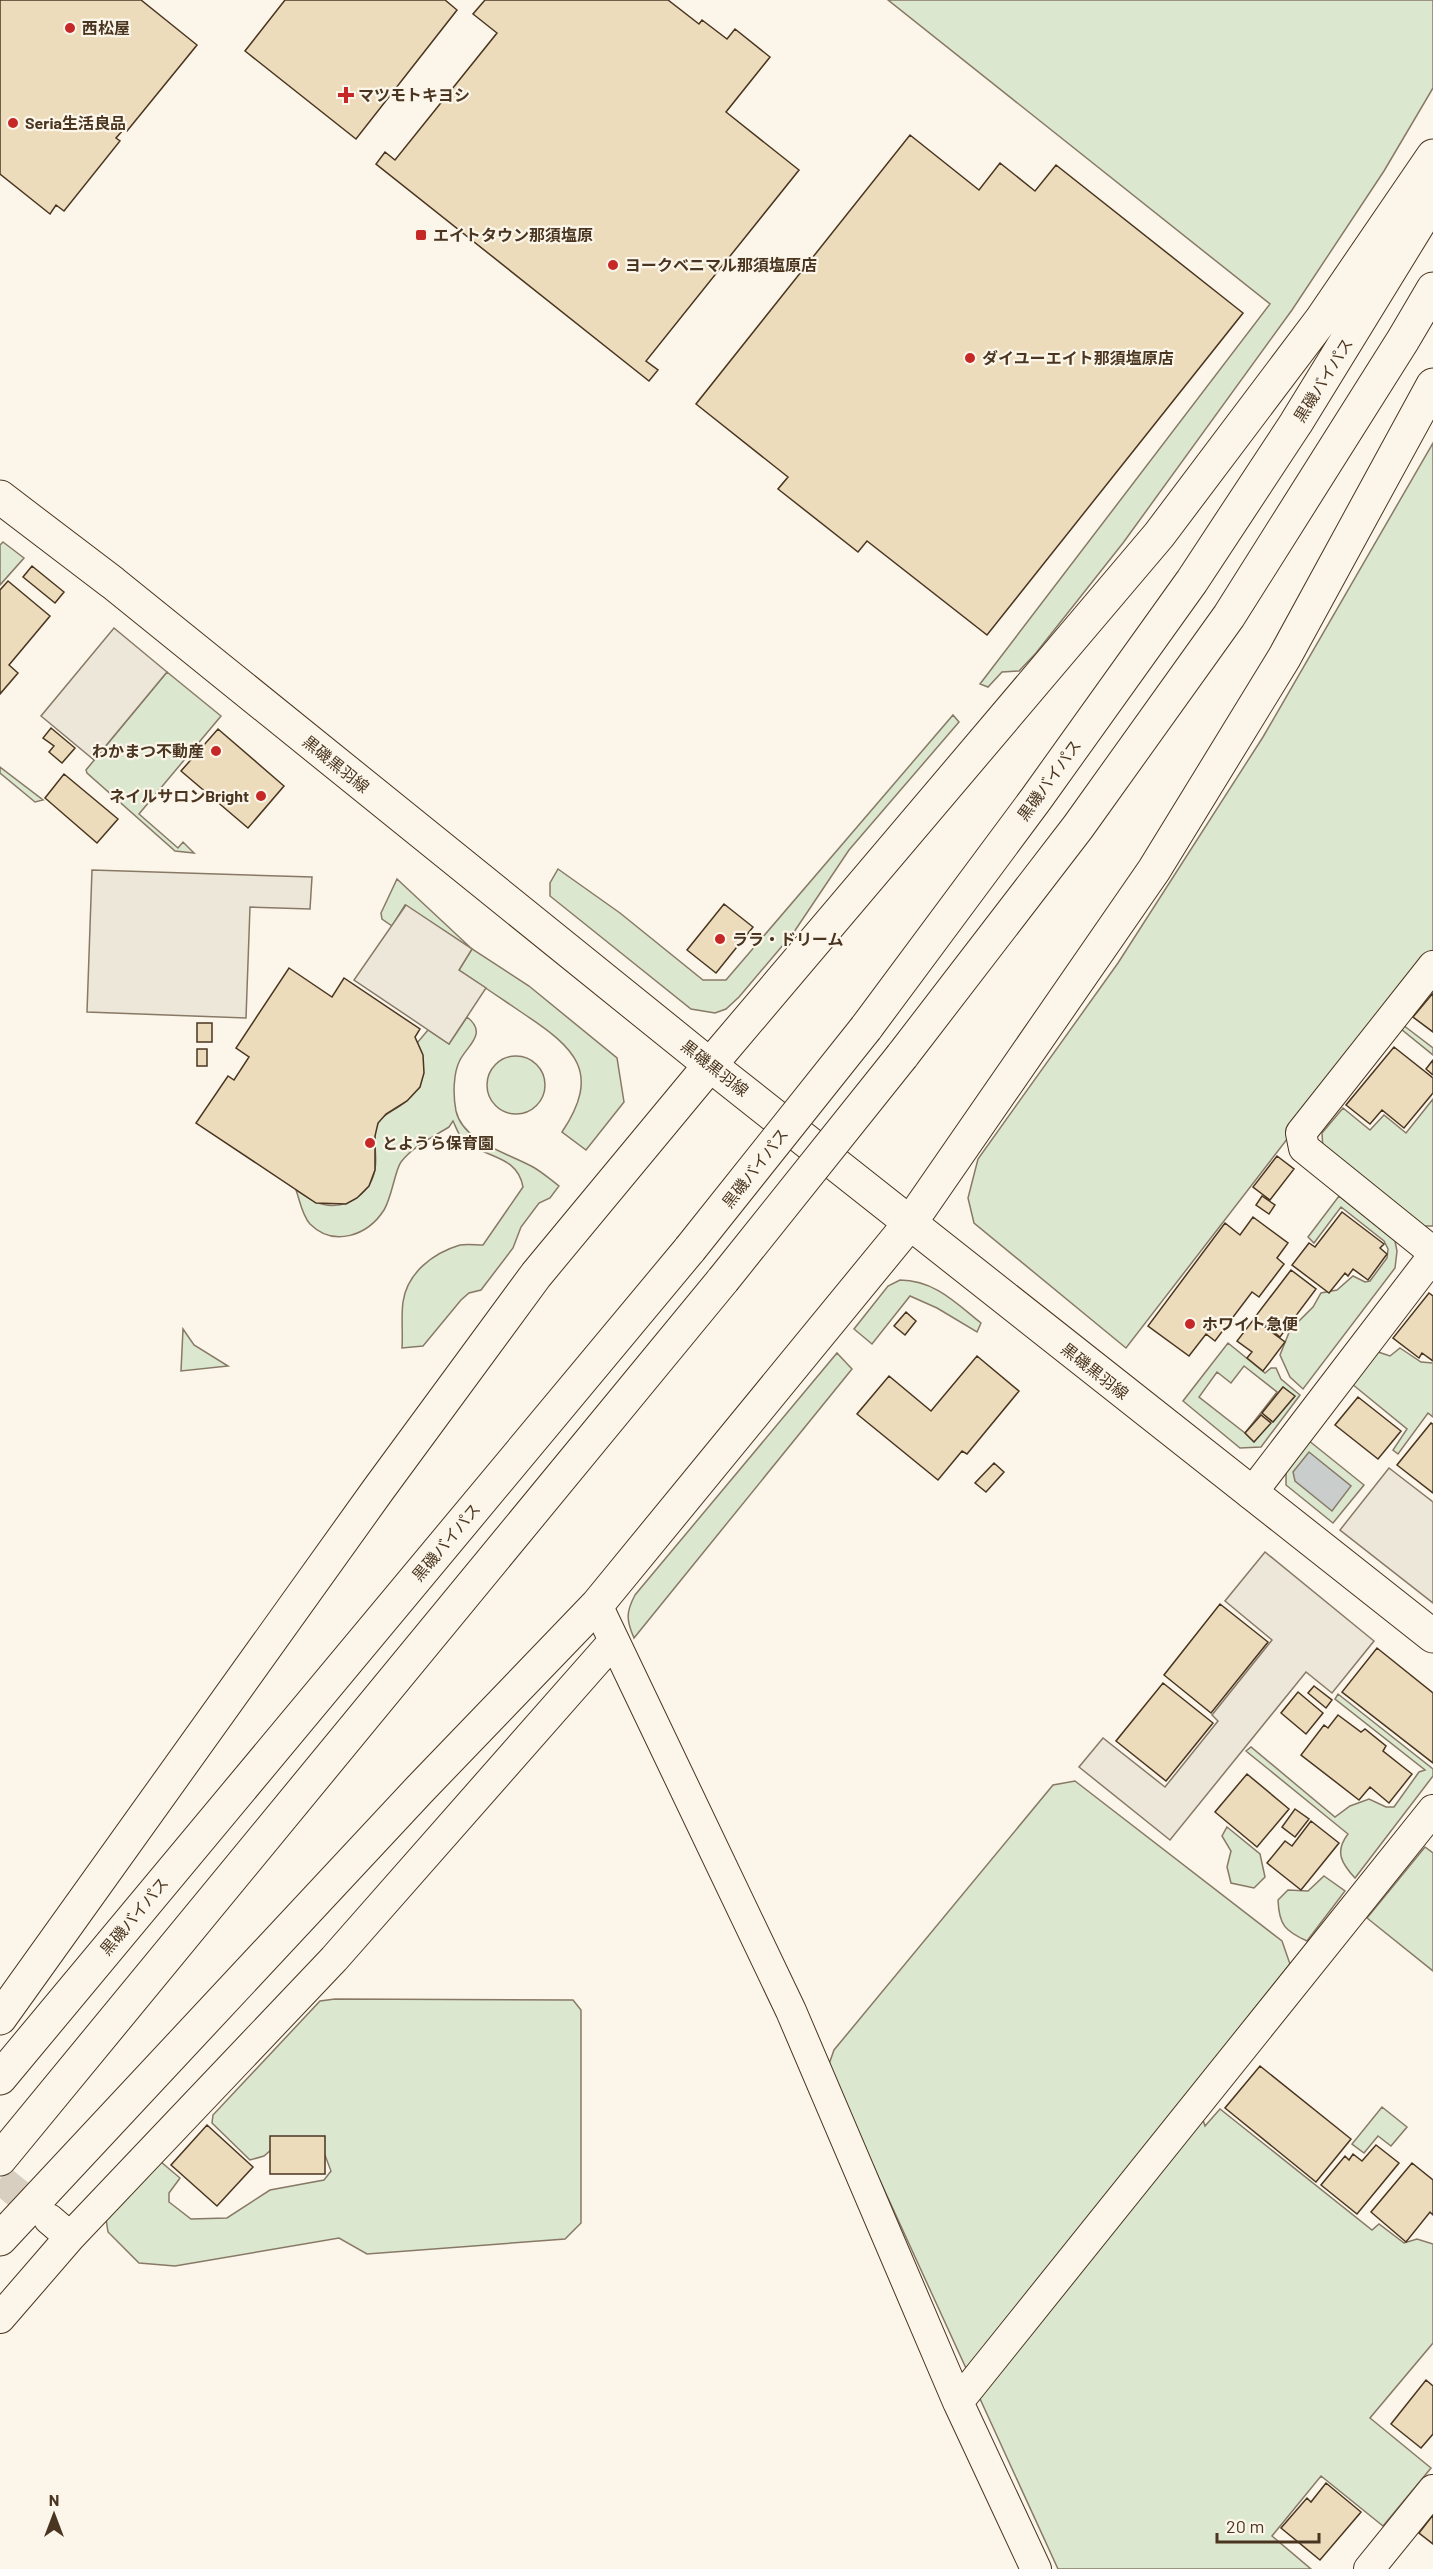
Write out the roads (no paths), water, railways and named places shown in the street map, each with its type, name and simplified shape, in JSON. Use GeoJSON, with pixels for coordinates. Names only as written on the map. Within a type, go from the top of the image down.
{"type":"FeatureCollection","features":[{"type":"Feature","properties":{"kind":"main road"},"geometry":{"type":"LineString","coordinates":[[0,2018],[378,1490],[536,1275],[710,1065],[1159,535],[1321,320],[1433,156]]}},
{"type":"Feature","properties":{"kind":"main road","name":"黒磯バイパス"},"geometry":{"type":"LineString","coordinates":[[0,2078],[690,1249],[866,1028],[1036,799],[1192,581],[1296,423],[1433,200]]}},
{"type":"Feature","properties":{"kind":"main road"},"geometry":{"type":"LineString","coordinates":[[0,2158],[723,1280],[902,1056],[1078,826],[1229,616],[1433,289]]}},
{"type":"Feature","properties":{"kind":"main road"},"geometry":{"type":"LineString","coordinates":[[0,2239],[404,1806],[597,1605],[910,1223],[1154,870],[1284,658],[1433,385]]}},
{"type":"Feature","properties":{"kind":"main road","name":"黒磯黒羽線"},"geometry":{"type":"LineString","coordinates":[[0,497],[113,583],[710,1065],[1433,1636]]}},
{"type":"Feature","properties":{"kind":"street"},"geometry":{"type":"LineString","coordinates":[[1251,1494],[1433,1254],[1304,1148],[1301,1133],[1433,966]]}},
{"type":"Feature","properties":{"kind":"street"},"geometry":{"type":"LineString","coordinates":[[597,1605],[791,2012],[958,2402],[1036,2569]]}},
{"type":"Feature","properties":{"kind":"street"},"geometry":{"type":"LineString","coordinates":[[0,2318],[59,2228],[334,1959],[613,1642]]}},
{"type":"Feature","properties":{"kind":"street"},"geometry":{"type":"LineString","coordinates":[[958,2402],[1433,1810]]}},
{"type":"Feature","properties":{"kind":"street"},"geometry":{"type":"LineString","coordinates":[[1369,2569],[1433,2490]]}},
{"type":"Feature","properties":{"kind":"tunnel"},"geometry":{"type":"LineString","coordinates":[[0,2179],[49,2219]]}},
{"type":"Feature","properties":{"kind":"place","name":"西松屋"},"geometry":{"type":"Point","coordinates":[70,28]}},
{"type":"Feature","properties":{"kind":"place","name":"マツモトキヨシ"},"geometry":{"type":"Point","coordinates":[346,95]}},
{"type":"Feature","properties":{"kind":"place","name":"Seria生活良品"},"geometry":{"type":"Point","coordinates":[13,123]}},
{"type":"Feature","properties":{"kind":"place","name":"エイトタウン那須塩原"},"geometry":{"type":"Point","coordinates":[421,235]}},
{"type":"Feature","properties":{"kind":"place","name":"ヨークベニマル那須塩原店"},"geometry":{"type":"Point","coordinates":[613,265]}},
{"type":"Feature","properties":{"kind":"place","name":"ダイユーエイト那須塩原店"},"geometry":{"type":"Point","coordinates":[970,358]}},
{"type":"Feature","properties":{"kind":"place","name":"わかまつ不動産"},"geometry":{"type":"Point","coordinates":[216,751]}},
{"type":"Feature","properties":{"kind":"place","name":"ネイルサロンBright"},"geometry":{"type":"Point","coordinates":[261,796]}},
{"type":"Feature","properties":{"kind":"place","name":"ララ・ドリーム"},"geometry":{"type":"Point","coordinates":[720,939]}},
{"type":"Feature","properties":{"kind":"place","name":"とようら保育園"},"geometry":{"type":"Point","coordinates":[370,1143]}},
{"type":"Feature","properties":{"kind":"place","name":"ホワイト急便"},"geometry":{"type":"Point","coordinates":[1190,1324]}}]}
